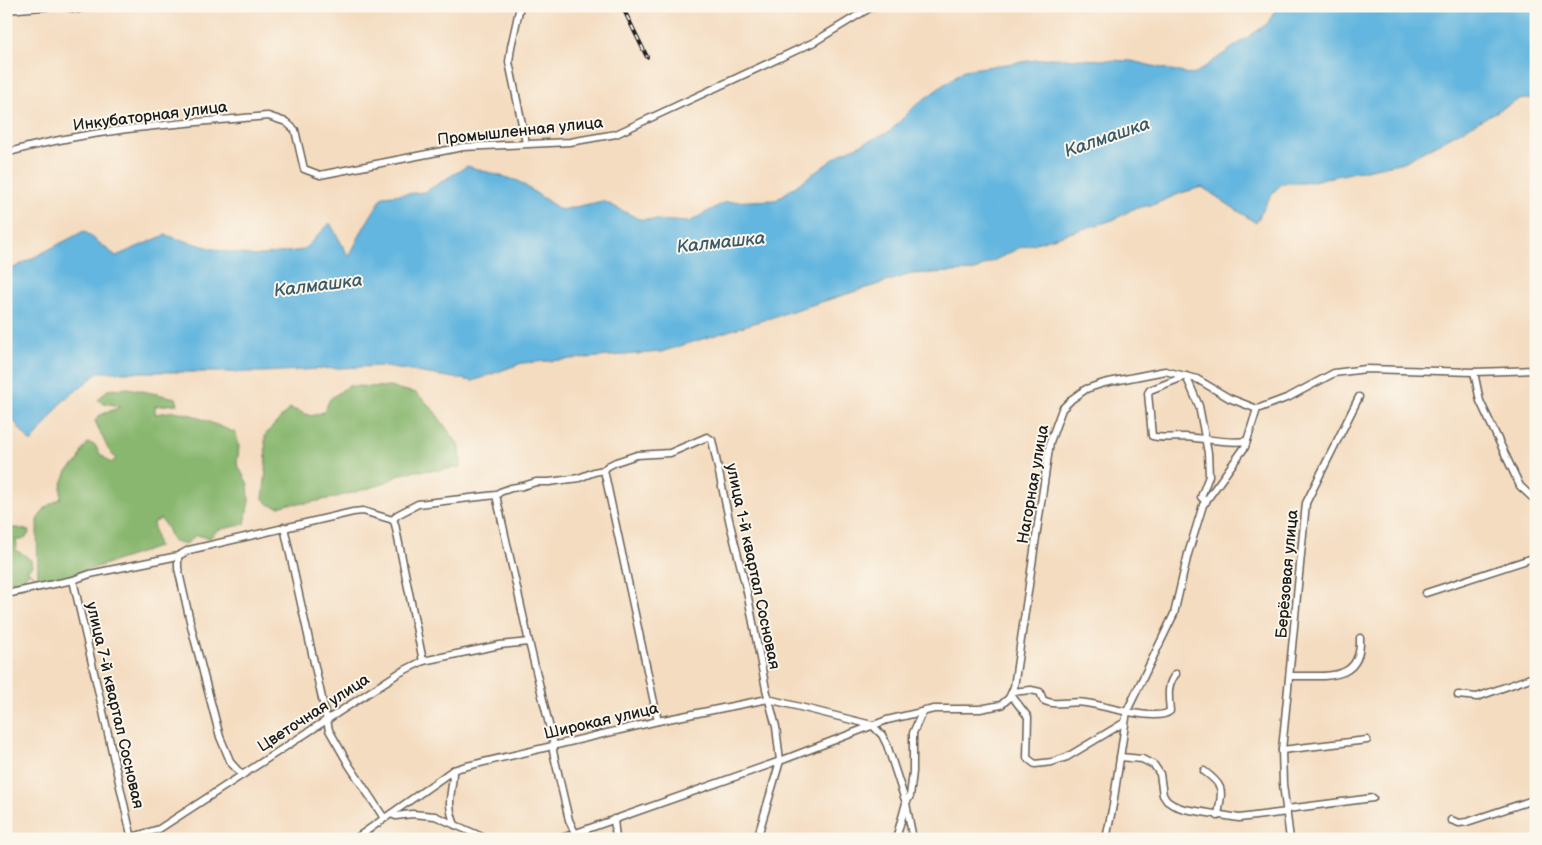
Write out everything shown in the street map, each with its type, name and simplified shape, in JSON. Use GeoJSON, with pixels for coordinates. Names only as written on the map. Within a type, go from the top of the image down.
{"type":"FeatureCollection","features":[{"type":"Feature","properties":{"kind":"street"},"geometry":{"type":"LineString","coordinates":[[6,10],[54,6]]}},
{"type":"Feature","properties":{"kind":"street"},"geometry":{"type":"LineString","coordinates":[[62,6],[78,9],[94,6]]}},
{"type":"Feature","properties":{"kind":"street"},"geometry":{"type":"LineString","coordinates":[[520,6],[511,47],[510,62],[526,143]]}},
{"type":"Feature","properties":{"kind":"street","name":"Промышленная улица"},"geometry":{"type":"LineString","coordinates":[[268,116],[286,122],[294,130],[304,168],[320,175],[462,147],[570,142],[616,134],[814,42],[873,6]]}},
{"type":"Feature","properties":{"kind":"street","name":"Инкубаторная улица"},"geometry":{"type":"LineString","coordinates":[[6,153],[38,144],[114,130],[268,116]]}},
{"type":"Feature","properties":{"kind":"street"},"geometry":{"type":"LineString","coordinates":[[1106,839],[1127,712],[1174,614],[1188,554],[1206,502],[1245,447],[1257,409],[1289,397],[1334,373],[1366,369],[1474,372],[1536,370]]}},
{"type":"Feature","properties":{"kind":"street","name":"Нагорная улица"},"geometry":{"type":"LineString","coordinates":[[1012,691],[1050,442],[1062,409],[1086,389],[1104,383],[1165,371],[1197,379],[1229,398],[1257,409]]}},
{"type":"Feature","properties":{"kind":"street"},"geometry":{"type":"LineString","coordinates":[[1474,372],[1480,401],[1520,486],[1536,501]]}},
{"type":"Feature","properties":{"kind":"street"},"geometry":{"type":"LineString","coordinates":[[1206,502],[1202,498],[1210,466],[1205,439],[1199,406],[1186,376],[1150,390],[1148,393],[1152,436],[1205,439],[1231,443],[1247,441]]}},
{"type":"Feature","properties":{"kind":"street","name":"Берёзовая улица"},"geometry":{"type":"LineString","coordinates":[[1290,839],[1283,784],[1282,750],[1306,503],[1359,397]]}},
{"type":"Feature","properties":{"kind":"street","name":"улица 1-й квартал Сосновая"},"geometry":{"type":"LineString","coordinates":[[604,470],[616,462],[637,454],[670,453],[707,437],[712,440],[747,592],[768,699],[771,703],[780,761]]}},
{"type":"Feature","properties":{"kind":"street"},"geometry":{"type":"LineString","coordinates":[[393,520],[397,515],[418,504],[496,495],[511,488],[536,482],[565,481],[604,470],[658,721]]}},
{"type":"Feature","properties":{"kind":"street"},"geometry":{"type":"LineString","coordinates":[[496,495],[554,745],[553,752],[565,804],[575,833]]}},
{"type":"Feature","properties":{"kind":"street"},"geometry":{"type":"LineString","coordinates":[[6,594],[178,556],[189,550],[284,527],[363,511],[393,520]]}},
{"type":"Feature","properties":{"kind":"street"},"geometry":{"type":"LineString","coordinates":[[393,520],[423,661]]}},
{"type":"Feature","properties":{"kind":"street"},"geometry":{"type":"LineString","coordinates":[[284,527],[329,730],[349,765],[384,818]]}},
{"type":"Feature","properties":{"kind":"street"},"geometry":{"type":"LineString","coordinates":[[178,556],[178,568],[192,630],[220,737],[231,763],[242,775]]}},
{"type":"Feature","properties":{"kind":"street"},"geometry":{"type":"LineString","coordinates":[[1426,593],[1536,557]]}},
{"type":"Feature","properties":{"kind":"street","name":"улица 7-й квартал Сосновая"},"geometry":{"type":"LineString","coordinates":[[73,580],[130,838]]}},
{"type":"Feature","properties":{"kind":"street"},"geometry":{"type":"LineString","coordinates":[[1290,676],[1347,672],[1356,664],[1359,656],[1360,638]]}},
{"type":"Feature","properties":{"kind":"street","name":"Цветочная улица"},"geometry":{"type":"LineString","coordinates":[[130,838],[159,830],[399,673],[423,661],[500,645],[529,642]]}},
{"type":"Feature","properties":{"kind":"street"},"geometry":{"type":"LineString","coordinates":[[1012,691],[1031,690],[1040,692],[1043,700],[1050,704],[1084,702],[1127,712],[1167,714],[1170,711],[1168,701],[1170,686],[1172,678],[1176,674]]}},
{"type":"Feature","properties":{"kind":"street"},"geometry":{"type":"LineString","coordinates":[[1458,695],[1477,697],[1536,676]]}},
{"type":"Feature","properties":{"kind":"street"},"geometry":{"type":"LineString","coordinates":[[559,839],[780,761],[887,720],[925,710],[991,708],[1001,705],[1009,698],[1012,691]]}},
{"type":"Feature","properties":{"kind":"street"},"geometry":{"type":"LineString","coordinates":[[1012,691],[1028,717],[1027,758],[1035,764],[1067,757],[1125,722]]}},
{"type":"Feature","properties":{"kind":"street","name":"Широкая улица"},"geometry":{"type":"LineString","coordinates":[[355,839],[453,770],[658,721],[768,699],[872,725]]}},
{"type":"Feature","properties":{"kind":"street"},"geometry":{"type":"LineString","coordinates":[[896,839],[910,796],[913,772],[913,733],[915,725],[925,710]]}},
{"type":"Feature","properties":{"kind":"street"},"geometry":{"type":"LineString","coordinates":[[872,725],[882,734],[887,745],[906,804],[912,839]]}},
{"type":"Feature","properties":{"kind":"street"},"geometry":{"type":"LineString","coordinates":[[1282,750],[1367,740]]}},
{"type":"Feature","properties":{"kind":"street"},"geometry":{"type":"LineString","coordinates":[[1120,757],[1142,759],[1154,765],[1160,774],[1163,794],[1167,801],[1173,805],[1218,816],[1239,818],[1372,798]]}},
{"type":"Feature","properties":{"kind":"street"},"geometry":{"type":"LineString","coordinates":[[757,839],[780,761]]}},
{"type":"Feature","properties":{"kind":"street"},"geometry":{"type":"LineString","coordinates":[[453,770],[449,804],[455,825]]}},
{"type":"Feature","properties":{"kind":"street"},"geometry":{"type":"LineString","coordinates":[[1204,771],[1218,784],[1221,791],[1222,798],[1218,816]]}},
{"type":"Feature","properties":{"kind":"street"},"geometry":{"type":"LineString","coordinates":[[1451,820],[1467,822],[1536,799]]}},
{"type":"Feature","properties":{"kind":"street"},"geometry":{"type":"LineString","coordinates":[[391,814],[396,816],[412,814],[435,816],[487,839]]}},
{"type":"Feature","properties":{"kind":"street"},"geometry":{"type":"LineString","coordinates":[[614,819],[616,839]]}},
{"type":"Feature","properties":{"kind":"green space"},"geometry":{"type":"Polygon","coordinates":[[[348,386],[389,387],[416,393],[431,407],[460,447],[461,467],[402,474],[380,485],[333,498],[279,507],[270,505],[263,499],[266,470],[265,435],[290,408],[311,416],[324,412],[330,399],[348,386]]]}},
{"type":"Feature","properties":{"kind":"green space"},"geometry":{"type":"Polygon","coordinates":[[[128,388],[176,398],[178,404],[155,406],[155,414],[175,411],[192,415],[236,433],[239,447],[237,464],[248,484],[249,501],[245,524],[218,530],[210,538],[196,535],[186,544],[173,542],[161,519],[153,523],[158,547],[54,581],[40,582],[29,572],[25,577],[23,588],[12,588],[6,559],[9,545],[6,546],[6,528],[18,528],[29,531],[28,535],[22,540],[16,540],[17,546],[15,550],[31,560],[32,566],[27,570],[38,579],[37,520],[46,507],[61,498],[61,486],[67,471],[78,462],[82,451],[88,443],[95,445],[100,454],[111,463],[116,459],[108,449],[95,421],[98,416],[120,407],[98,400],[107,390],[128,388]]]}},
{"type":"Feature","properties":{"kind":"water","name":"Калмашка"},"geometry":{"type":"Polygon","coordinates":[[[1278,6],[1536,6],[1536,98],[1518,100],[1404,162],[1303,183],[1282,183],[1271,195],[1256,223],[1202,187],[1181,193],[1155,204],[1133,209],[1113,220],[1019,248],[973,271],[911,274],[661,352],[522,363],[473,381],[379,366],[262,372],[99,372],[62,402],[31,443],[6,411],[6,272],[84,231],[116,256],[165,235],[217,250],[254,256],[303,250],[330,223],[349,257],[364,227],[383,196],[425,192],[467,166],[518,181],[561,210],[603,201],[639,219],[689,222],[725,202],[776,200],[842,153],[889,132],[916,105],[964,70],[1050,58],[1131,61],[1193,75],[1267,24],[1278,6]]]}},
{"type":"Feature","properties":{"kind":"railway"},"geometry":{"type":"LineString","coordinates":[[622,6],[647,57]]}}]}
